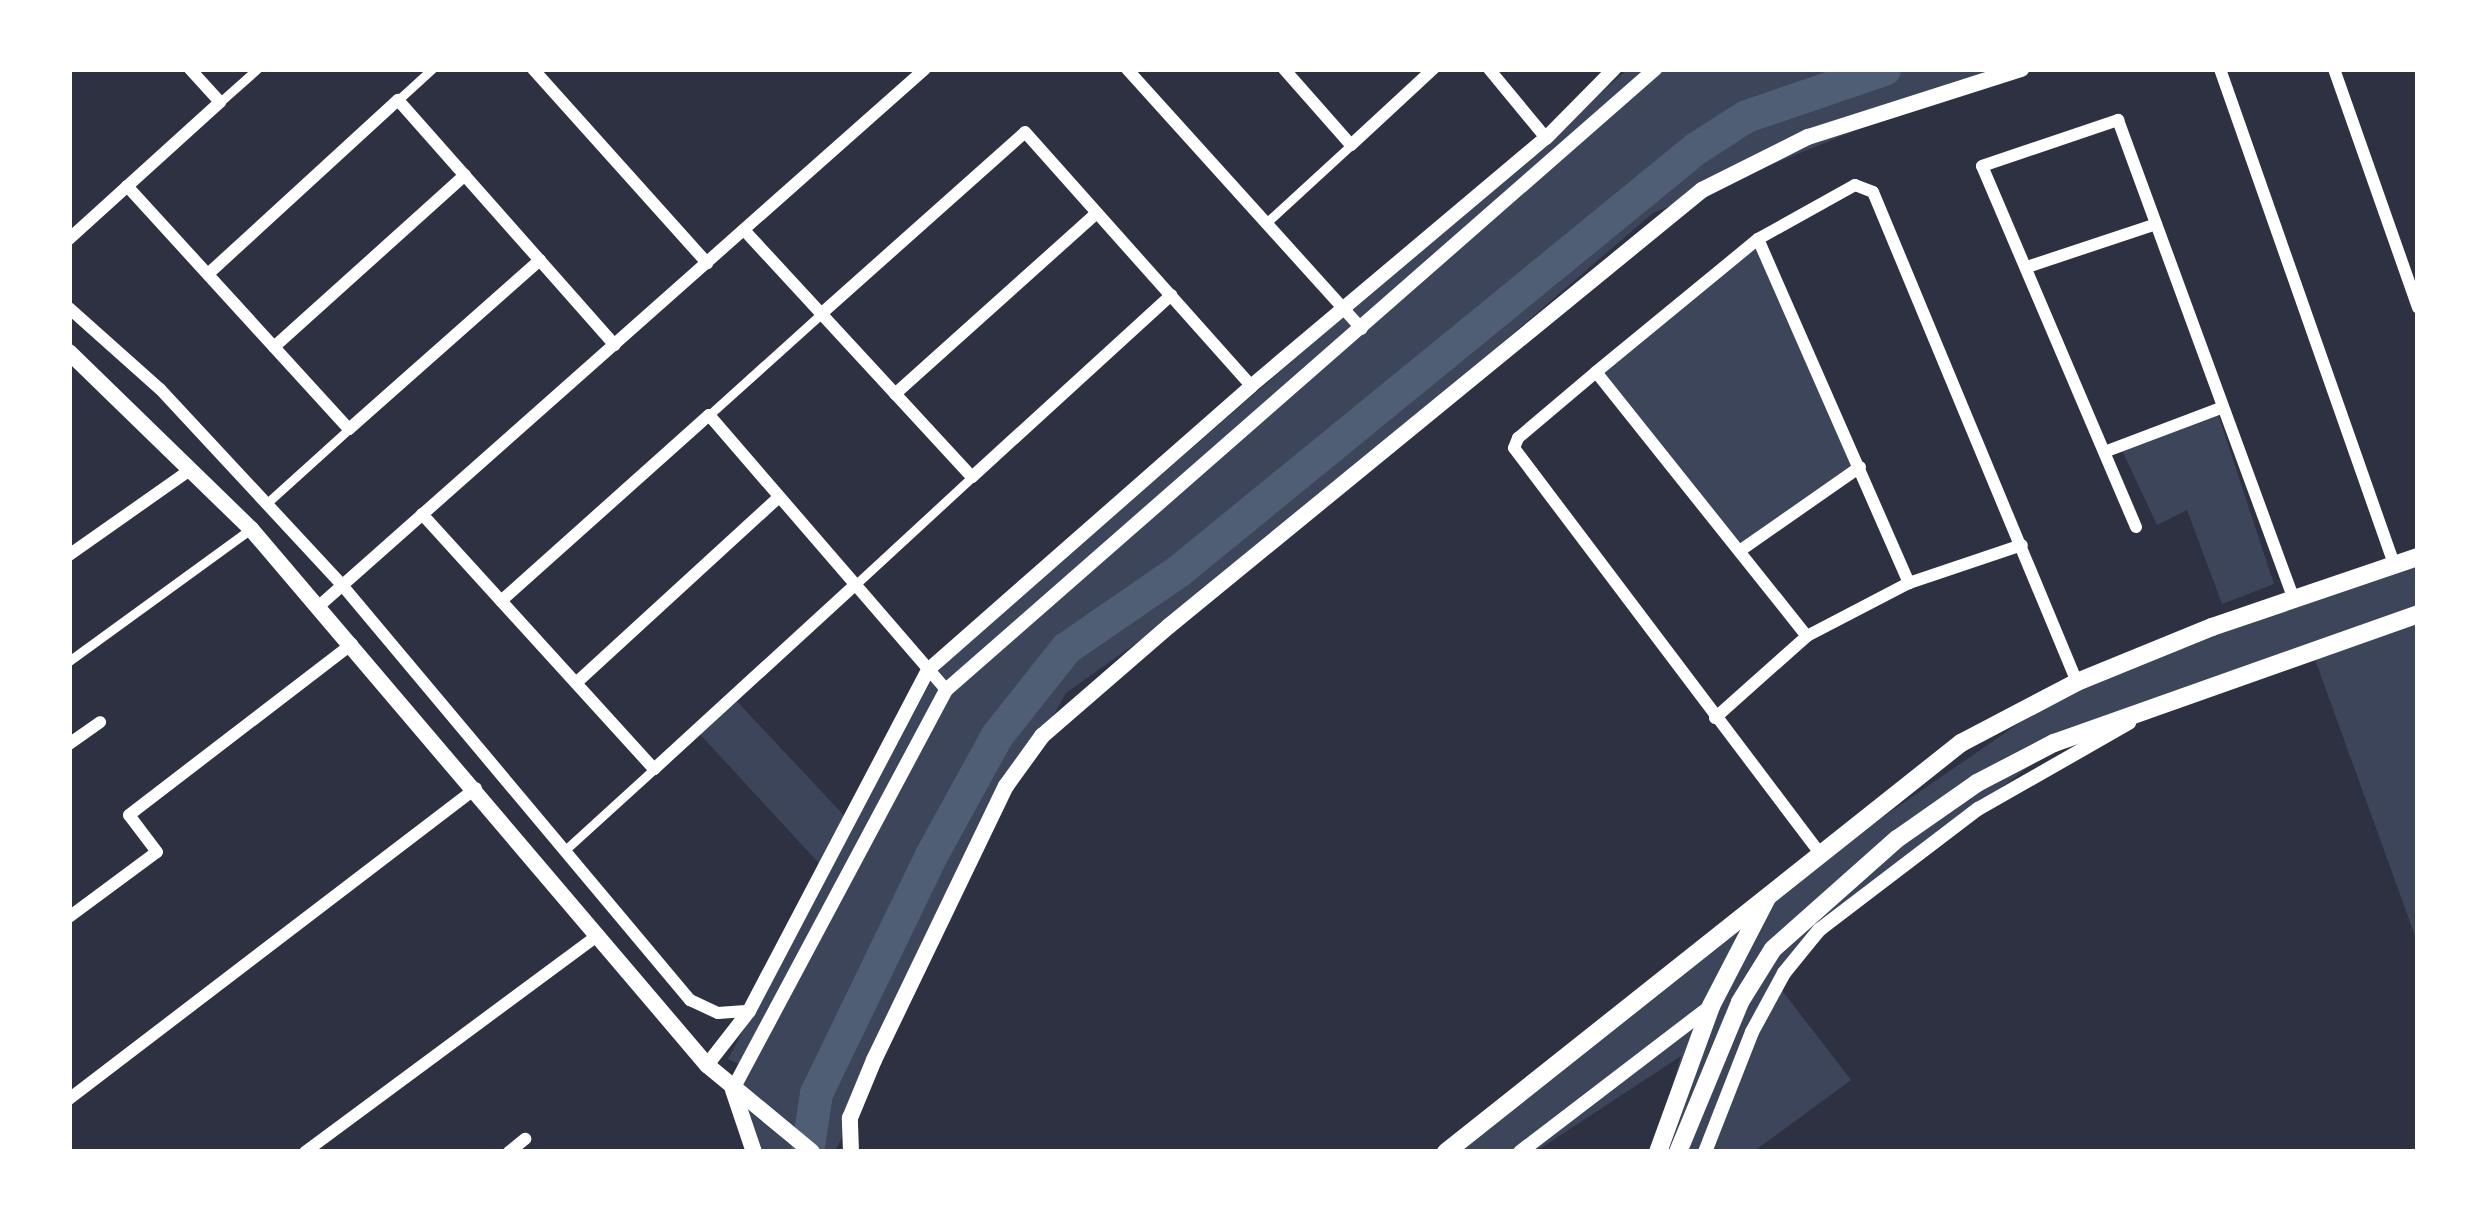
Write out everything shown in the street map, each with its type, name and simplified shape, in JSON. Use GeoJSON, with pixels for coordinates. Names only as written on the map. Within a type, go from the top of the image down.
{"type":"FeatureCollection","features":[{"type":"Feature","properties":{"kind":"main road"},"geometry":{"type":"LineString","coordinates":[[850,1152],[850,1118],[874,1060],[1006,786],[1042,736],[1169,626],[1702,190],[1808,136],[2021,69]]}},
{"type":"Feature","properties":{"kind":"main road"},"geometry":{"type":"LineString","coordinates":[[69,352],[251,529],[707,1065],[812,1152]]}},
{"type":"Feature","properties":{"kind":"main road"},"geometry":{"type":"LineString","coordinates":[[1446,1152],[1961,743],[2078,682],[2293,597],[2418,556]]}},
{"type":"Feature","properties":{"kind":"main road"},"geometry":{"type":"LineString","coordinates":[[1678,1152],[1732,1018],[1773,949],[1898,838],[1977,783],[2096,725],[2166,705],[2418,614]]}},
{"type":"Feature","properties":{"kind":"main road"},"geometry":{"type":"LineString","coordinates":[[1658,1152],[1711,1006],[1768,896]]}},
{"type":"Feature","properties":{"kind":"main road"},"geometry":{"type":"LineString","coordinates":[[733,1089],[752,1134],[754,1152]]}},
{"type":"Feature","properties":{"kind":"street"},"geometry":{"type":"LineString","coordinates":[[190,69],[220,102]]}},
{"type":"Feature","properties":{"kind":"street"},"geometry":{"type":"LineString","coordinates":[[69,239],[257,69]]}},
{"type":"Feature","properties":{"kind":"street"},"geometry":{"type":"LineString","coordinates":[[208,274],[432,69]]}},
{"type":"Feature","properties":{"kind":"street"},"geometry":{"type":"LineString","coordinates":[[533,69],[707,262]]}},
{"type":"Feature","properties":{"kind":"street"},"geometry":{"type":"LineString","coordinates":[[319,606],[926,69]]}},
{"type":"Feature","properties":{"kind":"street"},"geometry":{"type":"LineString","coordinates":[[1127,69],[1361,329]]}},
{"type":"Feature","properties":{"kind":"street"},"geometry":{"type":"LineString","coordinates":[[1284,69],[1352,145]]}},
{"type":"Feature","properties":{"kind":"street"},"geometry":{"type":"LineString","coordinates":[[1266,223],[1433,69]]}},
{"type":"Feature","properties":{"kind":"street"},"geometry":{"type":"LineString","coordinates":[[1489,69],[1546,139]]}},
{"type":"Feature","properties":{"kind":"street"},"geometry":{"type":"LineString","coordinates":[[707,1065],[749,1011],[928,670],[1252,386],[1546,139],[1614,69]]}},
{"type":"Feature","properties":{"kind":"street"},"geometry":{"type":"LineString","coordinates":[[733,1089],[946,690],[1655,69]]}},
{"type":"Feature","properties":{"kind":"street"},"geometry":{"type":"LineString","coordinates":[[2220,69],[2394,564]]}},
{"type":"Feature","properties":{"kind":"street"},"geometry":{"type":"LineString","coordinates":[[2334,69],[2418,308]]}},
{"type":"Feature","properties":{"kind":"street"},"geometry":{"type":"LineString","coordinates":[[398,100],[615,345]]}},
{"type":"Feature","properties":{"kind":"street"},"geometry":{"type":"LineString","coordinates":[[2136,527],[1982,166],[2118,120],[2126,129],[2221,408],[2293,597]]}},
{"type":"Feature","properties":{"kind":"street"},"geometry":{"type":"LineString","coordinates":[[501,601],[1025,132],[1252,386]]}},
{"type":"Feature","properties":{"kind":"street"},"geometry":{"type":"LineString","coordinates":[[274,347],[465,175]]}},
{"type":"Feature","properties":{"kind":"street"},"geometry":{"type":"LineString","coordinates":[[1820,852],[1514,448],[1518,438],[1758,239],[1862,184],[1873,192],[2078,682]]}},
{"type":"Feature","properties":{"kind":"street"},"geometry":{"type":"LineString","coordinates":[[127,186],[349,429]]}},
{"type":"Feature","properties":{"kind":"street"},"geometry":{"type":"LineString","coordinates":[[895,394],[1097,213]]}},
{"type":"Feature","properties":{"kind":"street"},"geometry":{"type":"LineString","coordinates":[[2027,267],[2156,224]]}},
{"type":"Feature","properties":{"kind":"street"},"geometry":{"type":"LineString","coordinates":[[743,230],[972,477]]}},
{"type":"Feature","properties":{"kind":"street"},"geometry":{"type":"LineString","coordinates":[[1758,239],[1910,583]]}},
{"type":"Feature","properties":{"kind":"street"},"geometry":{"type":"LineString","coordinates":[[267,503],[540,260]]}},
{"type":"Feature","properties":{"kind":"street"},"geometry":{"type":"LineString","coordinates":[[564,851],[1171,295]]}},
{"type":"Feature","properties":{"kind":"street"},"geometry":{"type":"LineString","coordinates":[[69,308],[160,389],[342,586],[690,1000],[718,1013],[749,1011]]}},
{"type":"Feature","properties":{"kind":"street"},"geometry":{"type":"LineString","coordinates":[[1596,372],[1808,636]]}},
{"type":"Feature","properties":{"kind":"street"},"geometry":{"type":"LineString","coordinates":[[2107,451],[2221,408]]}},
{"type":"Feature","properties":{"kind":"street"},"geometry":{"type":"LineString","coordinates":[[709,415],[946,690]]}},
{"type":"Feature","properties":{"kind":"street"},"geometry":{"type":"LineString","coordinates":[[1741,550],[1859,467]]}},
{"type":"Feature","properties":{"kind":"street"},"geometry":{"type":"LineString","coordinates":[[69,555],[190,470]]}},
{"type":"Feature","properties":{"kind":"street"},"geometry":{"type":"LineString","coordinates":[[576,683],[779,497]]}},
{"type":"Feature","properties":{"kind":"street"},"geometry":{"type":"LineString","coordinates":[[422,514],[654,769]]}},
{"type":"Feature","properties":{"kind":"street"},"geometry":{"type":"LineString","coordinates":[[69,661],[251,529]]}},
{"type":"Feature","properties":{"kind":"street"},"geometry":{"type":"LineString","coordinates":[[1714,718],[1808,636],[1910,583],[2022,545]]}},
{"type":"Feature","properties":{"kind":"street"},"geometry":{"type":"LineString","coordinates":[[69,917],[157,852],[129,815],[352,644]]}},
{"type":"Feature","properties":{"kind":"street"},"geometry":{"type":"LineString","coordinates":[[1705,1152],[1752,1032],[1784,973],[1819,930],[1978,809],[2166,705]]}},
{"type":"Feature","properties":{"kind":"street"},"geometry":{"type":"LineString","coordinates":[[69,744],[100,722]]}},
{"type":"Feature","properties":{"kind":"street"},"geometry":{"type":"LineString","coordinates":[[69,1099],[476,788]]}},
{"type":"Feature","properties":{"kind":"street"},"geometry":{"type":"LineString","coordinates":[[305,1152],[598,934]]}},
{"type":"Feature","properties":{"kind":"street"},"geometry":{"type":"LineString","coordinates":[[1520,1152],[1711,1006]]}},
{"type":"Feature","properties":{"kind":"street"},"geometry":{"type":"LineString","coordinates":[[509,1152],[525,1139]]}},
{"type":"Feature","properties":{"kind":"shaded area"},"geometry":{"type":"Polygon","coordinates":[[[1628,69],[1647,69],[964,666],[932,716],[1014,627],[1655,69],[2006,69],[1653,213],[1232,575],[1066,693],[957,888],[835,1152],[748,1152],[741,1065],[728,1059],[827,872],[696,730],[732,696],[852,824],[934,676],[955,654],[1628,69]]]}},
{"type":"Feature","properties":{"kind":"shaded area"},"geometry":{"type":"Polygon","coordinates":[[[1758,239],[1860,467],[1741,550],[1596,372],[1758,239]]]}},
{"type":"Feature","properties":{"kind":"shaded area"},"geometry":{"type":"Polygon","coordinates":[[[2217,411],[2274,584],[2222,604],[2187,510],[2157,525],[2120,446],[2217,411]]]}},
{"type":"Feature","properties":{"kind":"shaded area"},"geometry":{"type":"Polygon","coordinates":[[[2418,558],[2418,944],[2313,654],[2049,751],[1886,876],[1803,957],[1781,989],[1851,1080],[1753,1152],[1653,1152],[1681,1056],[1535,1152],[1452,1152],[1775,891],[2056,698],[2214,631],[2418,558]]]}},
{"type":"Feature","properties":{"kind":"waterway"},"geometry":{"type":"LineString","coordinates":[[807,1152],[816,1093],[931,855],[997,735],[1066,648],[1178,571],[1696,148],[1746,116],[1884,69]]}}]}
